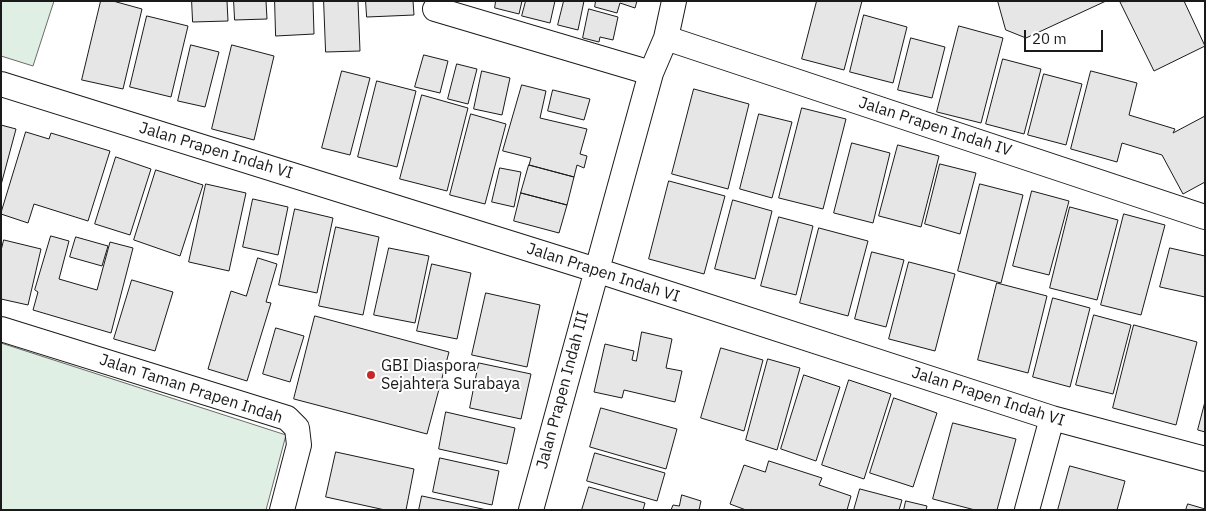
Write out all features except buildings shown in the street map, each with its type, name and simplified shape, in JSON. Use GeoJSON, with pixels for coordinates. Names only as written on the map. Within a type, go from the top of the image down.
{"type":"FeatureCollection","features":[{"type":"Feature","properties":{"kind":"street"},"geometry":{"type":"LineString","coordinates":[[596,270],[651,73],[666,38],[674,1]]}},
{"type":"Feature","properties":{"kind":"street"},"geometry":{"type":"LineString","coordinates":[[435,9],[651,73]]}},
{"type":"Feature","properties":{"kind":"street","name":"Jalan Prapen Indah IV"},"geometry":{"type":"LineString","coordinates":[[666,38],[1205,217]]}},
{"type":"Feature","properties":{"kind":"street","name":"Jalan Prapen Indah VI"},"geometry":{"type":"LineString","coordinates":[[1,84],[596,270],[1052,418],[1205,459]]}},
{"type":"Feature","properties":{"kind":"street","name":"Jalan Prapen Indah III"},"geometry":{"type":"LineString","coordinates":[[531,510],[596,270]]}},
{"type":"Feature","properties":{"kind":"street","name":"Jalan Taman Prapen Indah"},"geometry":{"type":"LineString","coordinates":[[1,329],[287,418],[297,428],[299,445],[282,510]]}},
{"type":"Feature","properties":{"kind":"street"},"geometry":{"type":"LineString","coordinates":[[1027,510],[1052,418]]}},
{"type":"Feature","properties":{"kind":"green space"},"geometry":{"type":"Polygon","coordinates":[[[1,1],[54,1],[33,66],[1,56],[1,1]]]}},
{"type":"Feature","properties":{"kind":"green space"},"geometry":{"type":"Polygon","coordinates":[[[1,343],[286,435],[266,510],[1,510],[1,343]]]}},
{"type":"Feature","properties":{"kind":"place","name":"GBI Diaspora Sejahtera Surabaya"},"geometry":{"type":"Point","coordinates":[371,375]}}]}
